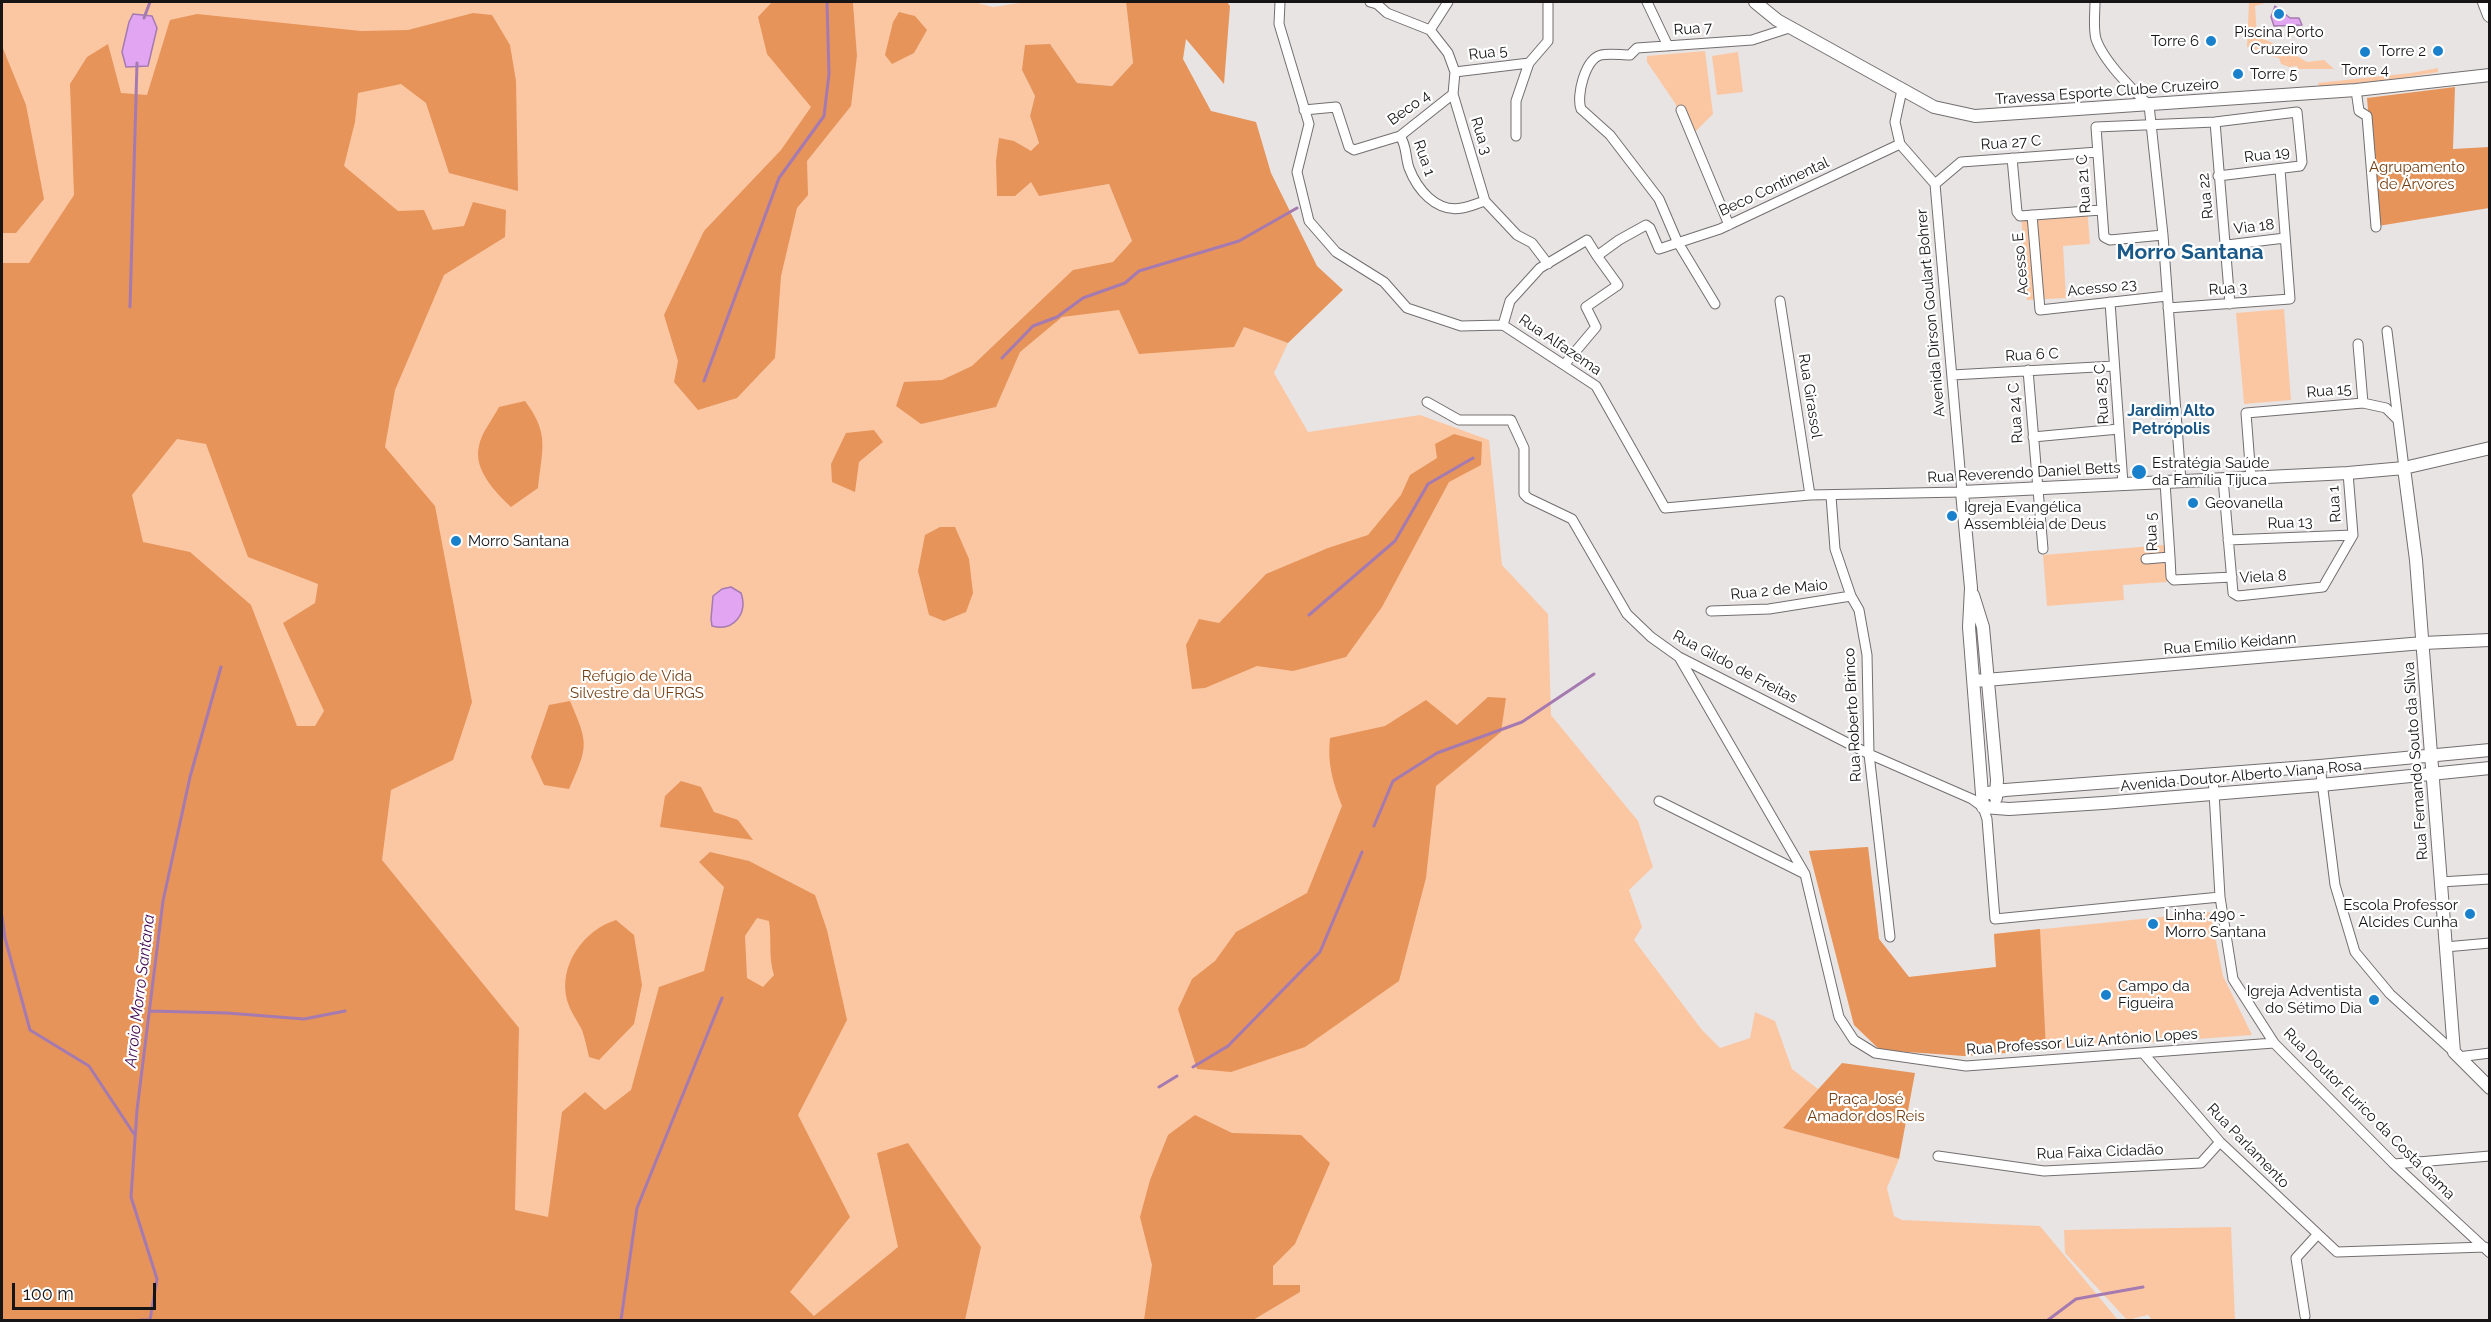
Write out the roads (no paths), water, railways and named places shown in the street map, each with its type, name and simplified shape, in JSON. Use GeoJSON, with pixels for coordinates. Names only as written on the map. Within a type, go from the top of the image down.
{"type":"FeatureCollection","features":[{"type":"Feature","properties":{"kind":"main road"},"geometry":{"type":"LineString","coordinates":[[2485,2],[2490,15]]}},
{"type":"Feature","properties":{"kind":"street","name":"Rua Alfazema"},"geometry":{"type":"LineString","coordinates":[[1280,2],[1279,24],[1310,124],[1297,174],[1309,221],[1336,252],[1384,282],[1407,308],[1461,326],[1503,325],[1596,386],[1665,508]]}},
{"type":"Feature","properties":{"kind":"street"},"geometry":{"type":"LineString","coordinates":[[1370,2],[1377,4],[1387,13],[1430,30],[1448,52],[1455,72]]}},
{"type":"Feature","properties":{"kind":"street"},"geometry":{"type":"LineString","coordinates":[[1430,30],[1448,2]]}},
{"type":"Feature","properties":{"kind":"street","name":"Rua 5"},"geometry":{"type":"LineString","coordinates":[[1455,72],[1529,63],[1548,41],[1548,2]]}},
{"type":"Feature","properties":{"kind":"street"},"geometry":{"type":"LineString","coordinates":[[1647,2],[1668,46]]}},
{"type":"Feature","properties":{"kind":"street","name":"Travessa Esporte Clube Cruzeiro"},"geometry":{"type":"LineString","coordinates":[[1755,2],[1777,20],[1816,43],[1934,107],[1975,116],[2356,90],[2490,75]]}},
{"type":"Feature","properties":{"kind":"street"},"geometry":{"type":"LineString","coordinates":[[2095,2],[2096,38],[2104,54],[2134,91],[2149,105],[2163,235],[2181,481]]}},
{"type":"Feature","properties":{"kind":"street","name":"Rua 7"},"geometry":{"type":"LineString","coordinates":[[1677,241],[1653,190],[1610,135],[1586,116],[1579,103],[1589,66],[1594,58],[1602,55],[1630,55],[1637,48],[1752,40],[1792,27]]}},
{"type":"Feature","properties":{"kind":"street"},"geometry":{"type":"LineString","coordinates":[[1516,136],[1516,101],[1529,63]]}},
{"type":"Feature","properties":{"kind":"street","name":"Rua 3"},"geometry":{"type":"LineString","coordinates":[[1455,72],[1453,94],[1485,201],[1517,235],[1532,243],[1548,264]]}},
{"type":"Feature","properties":{"kind":"street"},"geometry":{"type":"LineString","coordinates":[[1902,90],[1895,122],[1900,144],[1935,184]]}},
{"type":"Feature","properties":{"kind":"street"},"geometry":{"type":"LineString","coordinates":[[2356,90],[2359,111],[2367,116],[2376,226]]}},
{"type":"Feature","properties":{"kind":"street","name":"Beco 4"},"geometry":{"type":"LineString","coordinates":[[1304,110],[1336,106],[1352,150],[1400,136],[1453,94]]}},
{"type":"Feature","properties":{"kind":"street"},"geometry":{"type":"LineString","coordinates":[[1681,110],[1729,225]]}},
{"type":"Feature","properties":{"kind":"street","name":"Rua 19"},"geometry":{"type":"LineString","coordinates":[[2215,122],[2297,112],[2302,164],[2280,169],[2218,176]]}},
{"type":"Feature","properties":{"kind":"street"},"geometry":{"type":"LineString","coordinates":[[2151,124],[2215,122]]}},
{"type":"Feature","properties":{"kind":"street","name":"Rua 22"},"geometry":{"type":"LineString","coordinates":[[2215,122],[2230,304]]}},
{"type":"Feature","properties":{"kind":"street","name":"Rua 21 C"},"geometry":{"type":"LineString","coordinates":[[2151,124],[2096,127],[2101,210],[2105,239],[2163,235]]}},
{"type":"Feature","properties":{"kind":"street","name":"Rua 1"},"geometry":{"type":"LineString","coordinates":[[1400,136],[1405,144],[1408,166],[1419,189],[1428,198],[1446,207],[1461,209],[1485,201]]}},
{"type":"Feature","properties":{"kind":"street","name":"Beco Continental"},"geometry":{"type":"LineString","coordinates":[[1597,256],[1646,225],[1650,228],[1659,249],[1729,225],[1900,144]]}},
{"type":"Feature","properties":{"kind":"street","name":"Rua 27 C"},"geometry":{"type":"LineString","coordinates":[[1935,184],[1961,162],[2098,152]]}},
{"type":"Feature","properties":{"kind":"street"},"geometry":{"type":"LineString","coordinates":[[2012,158],[2019,216],[2101,210]]}},
{"type":"Feature","properties":{"kind":"street"},"geometry":{"type":"LineString","coordinates":[[2280,169],[2285,238]]}},
{"type":"Feature","properties":{"kind":"street","name":"Avenida Dirson Goulart Bohrer"},"geometry":{"type":"LineString","coordinates":[[1935,184],[1962,492]]}},
{"type":"Feature","properties":{"kind":"street","name":"Acesso E"},"geometry":{"type":"LineString","coordinates":[[2032,215],[2040,310]]}},
{"type":"Feature","properties":{"kind":"street","name":"Rua 3"},"geometry":{"type":"LineString","coordinates":[[2168,308],[2290,299],[2285,238]]}},
{"type":"Feature","properties":{"kind":"street","name":"Via 18"},"geometry":{"type":"LineString","coordinates":[[2226,245],[2285,238]]}},
{"type":"Feature","properties":{"kind":"street"},"geometry":{"type":"LineString","coordinates":[[1503,325],[1510,301],[1540,268],[1587,240],[1618,285],[1586,307],[1586,312],[1596,327],[1564,365]]}},
{"type":"Feature","properties":{"kind":"street"},"geometry":{"type":"LineString","coordinates":[[1677,241],[1715,304]]}},
{"type":"Feature","properties":{"kind":"street","name":"Acesso 23"},"geometry":{"type":"LineString","coordinates":[[2040,310],[2167,296]]}},
{"type":"Feature","properties":{"kind":"street","name":"Rua Girassol"},"geometry":{"type":"LineString","coordinates":[[1780,301],[1810,495]]}},
{"type":"Feature","properties":{"kind":"street","name":"Rua 25 C"},"geometry":{"type":"LineString","coordinates":[[2110,302],[2123,484]]}},
{"type":"Feature","properties":{"kind":"street"},"geometry":{"type":"LineString","coordinates":[[2387,331],[2404,468]]}},
{"type":"Feature","properties":{"kind":"street"},"geometry":{"type":"LineString","coordinates":[[2358,344],[2362,403]]}},
{"type":"Feature","properties":{"kind":"street","name":"Rua 6 C"},"geometry":{"type":"LineString","coordinates":[[1952,375],[2114,366]]}},
{"type":"Feature","properties":{"kind":"street","name":"Rua 24 C"},"geometry":{"type":"LineString","coordinates":[[2028,370],[2043,549]]}},
{"type":"Feature","properties":{"kind":"street","name":"Rua Gildo de Freitas"},"geometry":{"type":"LineString","coordinates":[[1427,402],[1459,420],[1511,420],[1524,448],[1524,494],[1572,519],[1627,614],[1651,637],[1679,657],[1869,754],[1984,805]]}},
{"type":"Feature","properties":{"kind":"street","name":"Rua 15"},"geometry":{"type":"LineString","coordinates":[[2251,478],[2246,413],[2362,403],[2386,408],[2398,420]]}},
{"type":"Feature","properties":{"kind":"street"},"geometry":{"type":"LineString","coordinates":[[2033,437],[2120,429]]}},
{"type":"Feature","properties":{"kind":"street","name":"Rua Reverendo Daniel Betts"},"geometry":{"type":"LineString","coordinates":[[1665,508],[1810,495],[2037,489],[2348,473],[2404,468],[2490,448]]}},
{"type":"Feature","properties":{"kind":"street","name":"Rua Fernando Souto da Silva"},"geometry":{"type":"LineString","coordinates":[[2404,468],[2416,560],[2445,947],[2456,1054]]}},
{"type":"Feature","properties":{"kind":"street","name":"Rua 1"},"geometry":{"type":"LineString","coordinates":[[2335,564],[2353,535],[2348,473]]}},
{"type":"Feature","properties":{"kind":"street","name":"Viela 8"},"geometry":{"type":"LineString","coordinates":[[2223,479],[2233,592],[2238,596],[2320,588],[2335,564]]}},
{"type":"Feature","properties":{"kind":"street","name":"Rua 5"},"geometry":{"type":"LineString","coordinates":[[2145,559],[2170,557],[2165,482]]}},
{"type":"Feature","properties":{"kind":"street"},"geometry":{"type":"LineString","coordinates":[[1962,492],[1971,588],[1969,627],[1995,919],[2220,897]]}},
{"type":"Feature","properties":{"kind":"street","name":"Rua Roberto Brinco"},"geometry":{"type":"LineString","coordinates":[[1831,496],[1835,549],[1851,596],[1859,610],[1867,655],[1869,754],[1890,937]]}},
{"type":"Feature","properties":{"kind":"street","name":"Rua 13"},"geometry":{"type":"LineString","coordinates":[[2228,540],[2353,535]]}},
{"type":"Feature","properties":{"kind":"street"},"geometry":{"type":"LineString","coordinates":[[2170,557],[2171,577],[2174,580],[2232,577]]}},
{"type":"Feature","properties":{"kind":"street"},"geometry":{"type":"LineString","coordinates":[[1971,588],[1983,627],[1997,792]]}},
{"type":"Feature","properties":{"kind":"street","name":"Rua 2 de Maio"},"geometry":{"type":"LineString","coordinates":[[1711,611],[1769,609],[1851,596]]}},
{"type":"Feature","properties":{"kind":"street","name":"Rua Emílio Keidann"},"geometry":{"type":"LineString","coordinates":[[1974,681],[2423,643],[2490,640]]}},
{"type":"Feature","properties":{"kind":"street","name":"Rua Professor Luiz Antônio Lopes"},"geometry":{"type":"LineString","coordinates":[[1679,657],[1805,874],[1839,1017],[1854,1040],[1875,1053],[1966,1066],[2274,1043]]}},
{"type":"Feature","properties":{"kind":"street","name":"Avenida Doutor Alberto Viana Rosa"},"geometry":{"type":"LineString","coordinates":[[1984,805],[1997,792],[2490,750]]}},
{"type":"Feature","properties":{"kind":"street"},"geometry":{"type":"LineString","coordinates":[[2320,766],[2335,885],[2355,952],[2390,994],[2490,1088]]}},
{"type":"Feature","properties":{"kind":"street","name":"Avenida Doutor Alberto Viana Rosa"},"geometry":{"type":"LineString","coordinates":[[1984,805],[2009,809],[2103,803],[2490,768]]}},
{"type":"Feature","properties":{"kind":"street","name":"Rua Doutor Eurico da Costa Gama"},"geometry":{"type":"LineString","coordinates":[[2213,775],[2220,897],[2233,979],[2274,1043],[2394,1164],[2487,1249]]}},
{"type":"Feature","properties":{"kind":"street"},"geometry":{"type":"LineString","coordinates":[[2100,783],[2103,803]]}},
{"type":"Feature","properties":{"kind":"street"},"geometry":{"type":"LineString","coordinates":[[1659,801],[1805,874]]}},
{"type":"Feature","properties":{"kind":"street"},"geometry":{"type":"LineString","coordinates":[[2440,882],[2490,879]]}},
{"type":"Feature","properties":{"kind":"street"},"geometry":{"type":"LineString","coordinates":[[2445,947],[2490,944]]}},
{"type":"Feature","properties":{"kind":"street","name":"Rua Parlamento"},"geometry":{"type":"LineString","coordinates":[[2143,1053],[2220,1142],[2337,1252],[2345,1254],[2487,1249]]}},
{"type":"Feature","properties":{"kind":"street"},"geometry":{"type":"LineString","coordinates":[[2456,1054],[2490,1053]]}},
{"type":"Feature","properties":{"kind":"street","name":"Rua Faixa Cidadão"},"geometry":{"type":"LineString","coordinates":[[1938,1156],[2044,1172],[2201,1163],[2220,1142]]}},
{"type":"Feature","properties":{"kind":"street"},"geometry":{"type":"LineString","coordinates":[[2394,1164],[2490,1156]]}},
{"type":"Feature","properties":{"kind":"street"},"geometry":{"type":"LineString","coordinates":[[2305,1316],[2296,1258],[2317,1235]]}},
{"type":"Feature","properties":{"kind":"waterway"},"geometry":{"type":"LineString","coordinates":[[144,18],[150,2]]}},
{"type":"Feature","properties":{"kind":"waterway"},"geometry":{"type":"LineString","coordinates":[[704,381],[779,178],[824,116],[829,74],[827,2]]}},
{"type":"Feature","properties":{"kind":"waterway"},"geometry":{"type":"LineString","coordinates":[[130,307],[137,63]]}},
{"type":"Feature","properties":{"kind":"waterway"},"geometry":{"type":"LineString","coordinates":[[1002,358],[1033,326],[1057,317],[1083,298],[1125,283],[1139,271],[1239,241],[1297,208]]}},
{"type":"Feature","properties":{"kind":"waterway"},"geometry":{"type":"LineString","coordinates":[[1309,615],[1395,541],[1428,484],[1473,458]]}},
{"type":"Feature","properties":{"kind":"waterway","name":"Arroio Morro Santana"},"geometry":{"type":"LineString","coordinates":[[150,1320],[157,1279],[131,1197],[137,1110],[163,901],[190,777],[221,667]]}},
{"type":"Feature","properties":{"kind":"waterway"},"geometry":{"type":"LineString","coordinates":[[1374,826],[1393,781],[1437,753],[1522,722],[1594,674]]}},
{"type":"Feature","properties":{"kind":"waterway"},"geometry":{"type":"LineString","coordinates":[[1193,1067],[1228,1046],[1320,952],[1362,852]]}},
{"type":"Feature","properties":{"kind":"waterway"},"geometry":{"type":"LineString","coordinates":[[2,916],[5,938],[30,1030],[89,1066],[134,1134]]}},
{"type":"Feature","properties":{"kind":"waterway"},"geometry":{"type":"LineString","coordinates":[[621,1320],[637,1208],[722,998]]}},
{"type":"Feature","properties":{"kind":"waterway"},"geometry":{"type":"LineString","coordinates":[[150,1011],[227,1013],[304,1019],[345,1011]]}},
{"type":"Feature","properties":{"kind":"waterway"},"geometry":{"type":"LineString","coordinates":[[1159,1087],[1177,1076]]}},
{"type":"Feature","properties":{"kind":"waterway"},"geometry":{"type":"LineString","coordinates":[[2048,1320],[2076,1299],[2143,1287]]}},
{"type":"Feature","properties":{"kind":"waterway"},"geometry":{"type":"LineString","coordinates":[[140,1320],[150,1320]]}},
{"type":"Feature","properties":{"kind":"place","name":"Piscina Porto Cruzeiro"},"geometry":{"type":"Point","coordinates":[2279,14]}},
{"type":"Feature","properties":{"kind":"place","name":"Torre 6"},"geometry":{"type":"Point","coordinates":[2211,41]}},
{"type":"Feature","properties":{"kind":"place","name":"Torre 2"},"geometry":{"type":"Point","coordinates":[2438,51]}},
{"type":"Feature","properties":{"kind":"place","name":"Torre 4"},"geometry":{"type":"Point","coordinates":[2365,52]}},
{"type":"Feature","properties":{"kind":"place","name":"Torre 5"},"geometry":{"type":"Point","coordinates":[2238,74]}},
{"type":"Feature","properties":{"kind":"place","name":"Estratégia Saúde da Família Tijuca"},"geometry":{"type":"Point","coordinates":[2139,472]}},
{"type":"Feature","properties":{"kind":"place","name":"Geovanella"},"geometry":{"type":"Point","coordinates":[2193,503]}},
{"type":"Feature","properties":{"kind":"place","name":"Igreja Evangélica Assembléia de Deus"},"geometry":{"type":"Point","coordinates":[1952,516]}},
{"type":"Feature","properties":{"kind":"place","name":"Morro Santana"},"geometry":{"type":"Point","coordinates":[456,541]}},
{"type":"Feature","properties":{"kind":"place","name":"Escola Professor Alcides Cunha"},"geometry":{"type":"Point","coordinates":[2470,914]}},
{"type":"Feature","properties":{"kind":"place","name":"Linha: 490 - Morro Santana"},"geometry":{"type":"Point","coordinates":[2153,924]}},
{"type":"Feature","properties":{"kind":"place","name":"Campo da Figueira"},"geometry":{"type":"Point","coordinates":[2106,995]}},
{"type":"Feature","properties":{"kind":"place","name":"Igreja Adventista do Sétimo Dia"},"geometry":{"type":"Point","coordinates":[2374,1000]}},
{"type":"Feature","properties":{"kind":"district","name":"Morro Santana"},"geometry":{"type":"Point","coordinates":[2190,253]}},
{"type":"Feature","properties":{"kind":"district","name":"Jardim Alto Petrópolis"},"geometry":{"type":"Point","coordinates":[2171,420]}},
{"type":"Feature","properties":{"kind":"park label","name":"Agrupamento de Árvores"},"geometry":{"type":"Point","coordinates":[2417,176]}},
{"type":"Feature","properties":{"kind":"park label","name":"Refúgio de Vida Silvestre da UFRGS"},"geometry":{"type":"Point","coordinates":[637,684]}},
{"type":"Feature","properties":{"kind":"park label","name":"Praça José Amador dos Reis"},"geometry":{"type":"Point","coordinates":[1866,1108]}}]}
